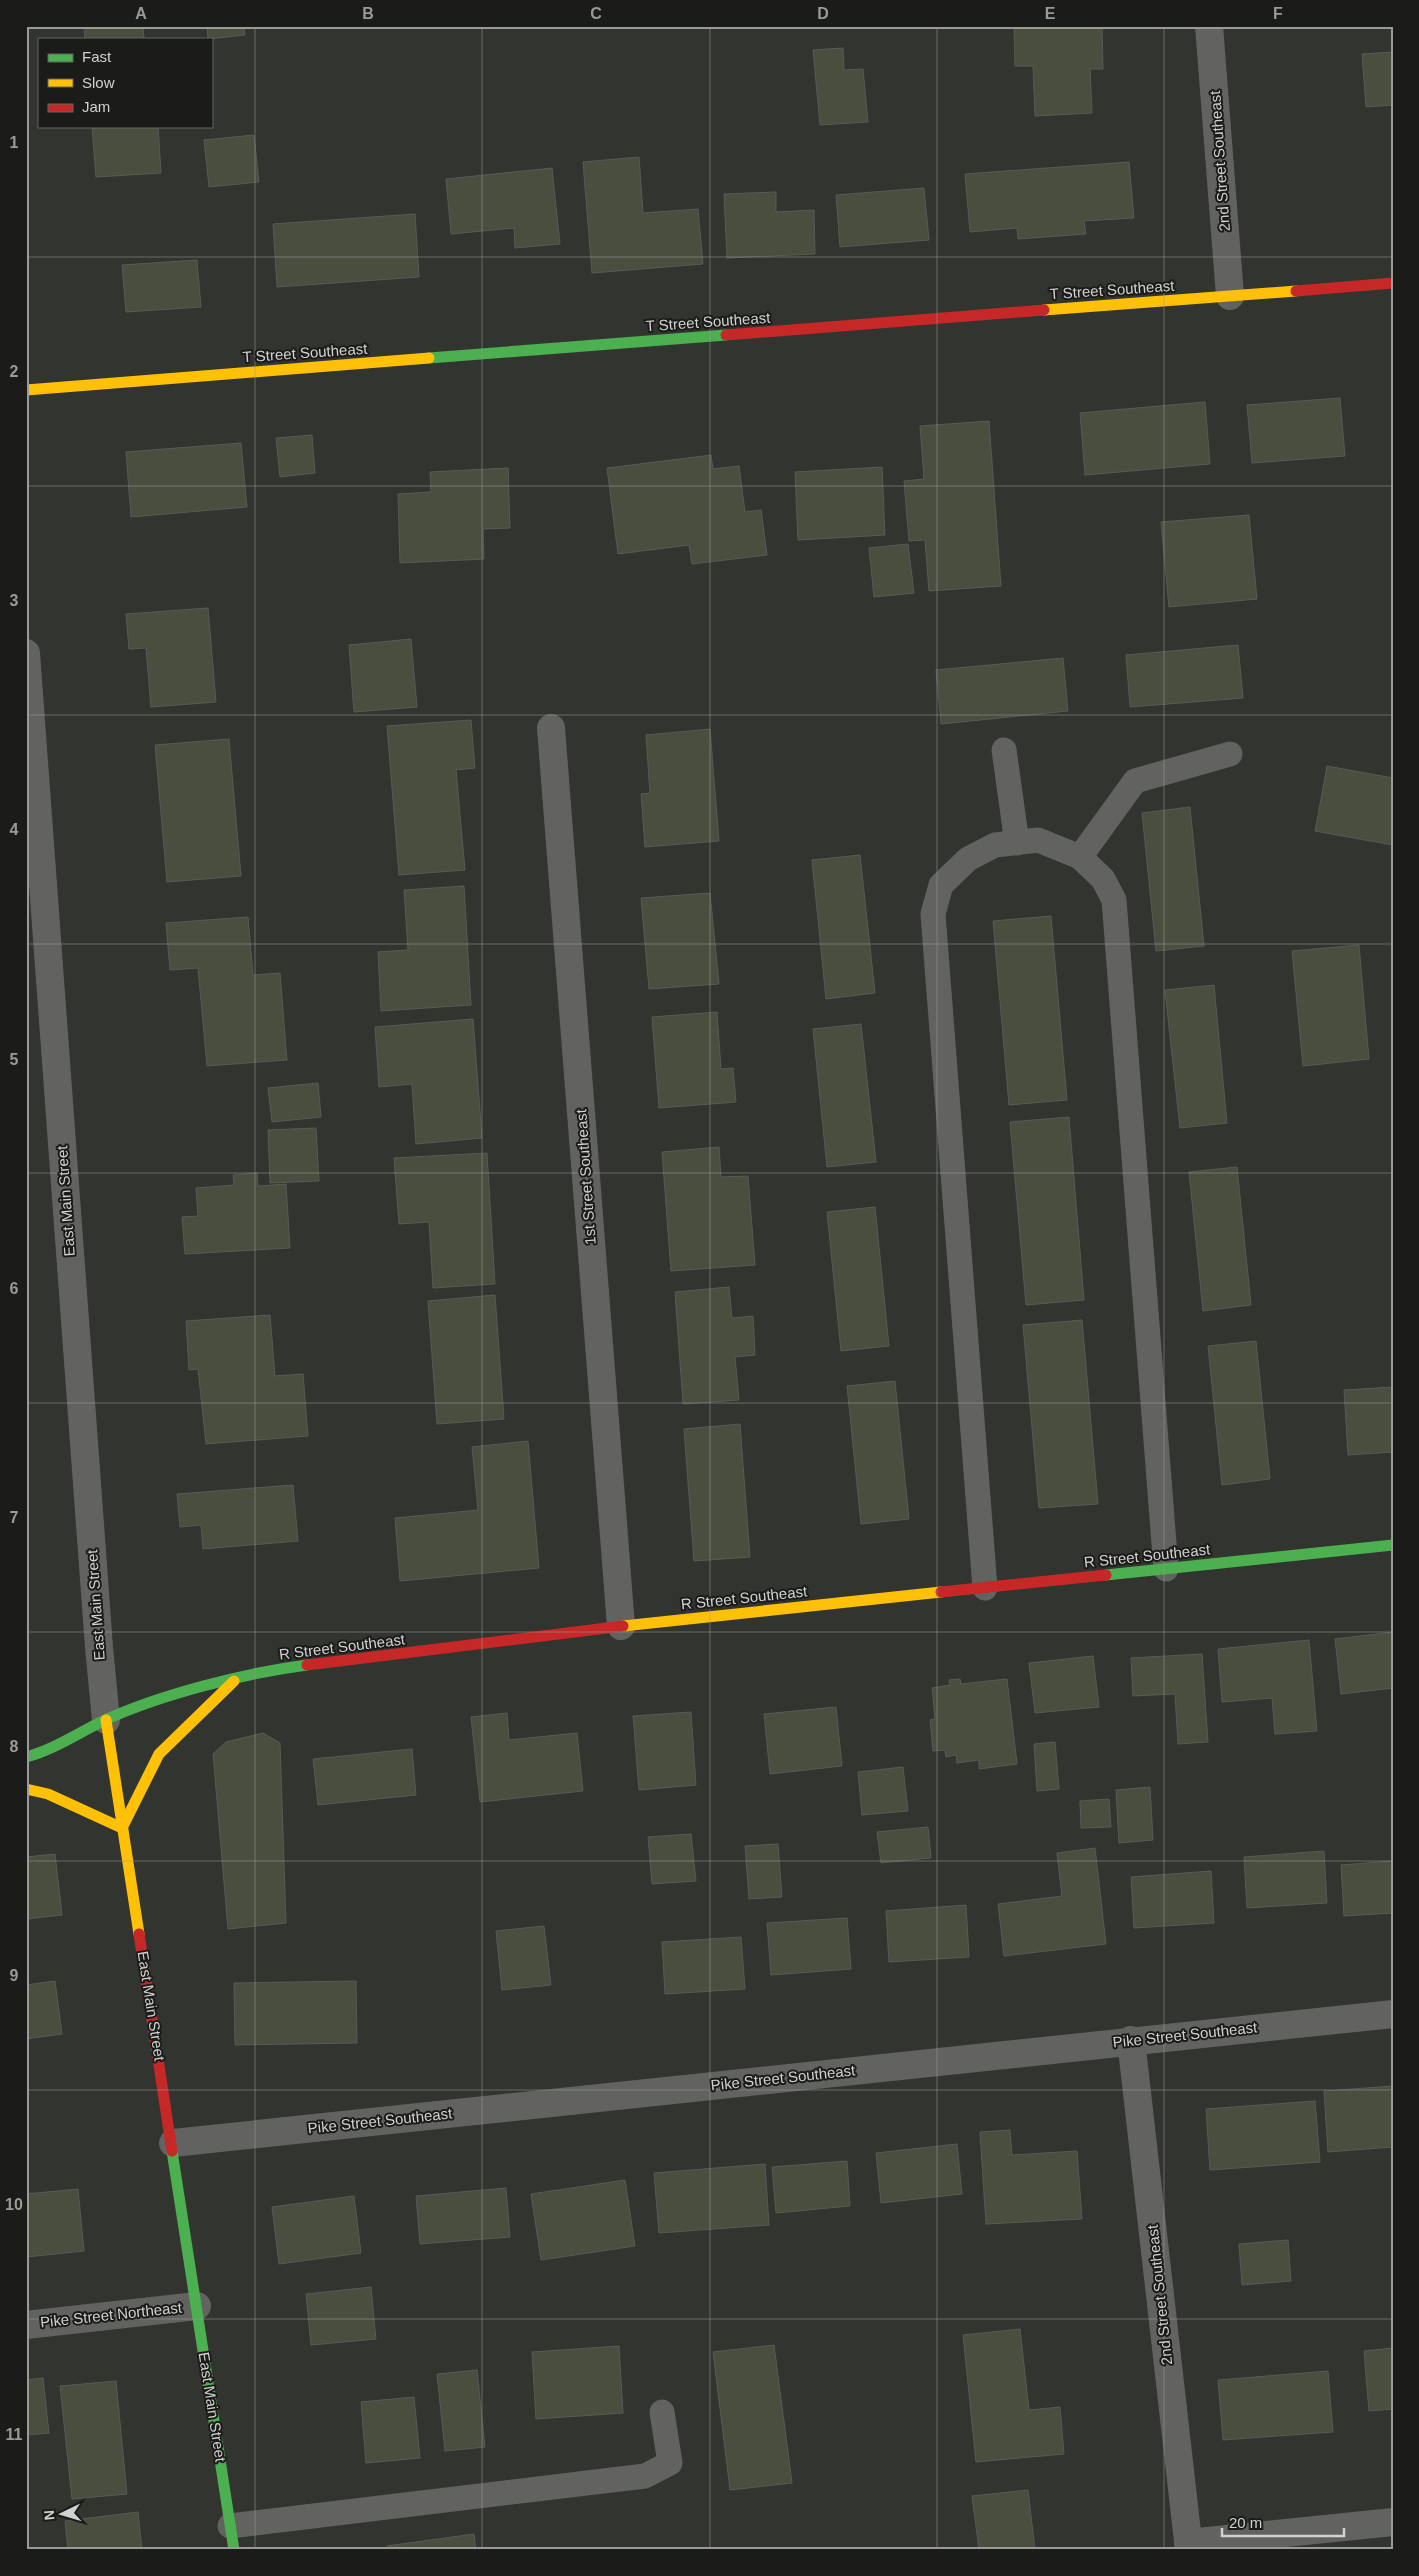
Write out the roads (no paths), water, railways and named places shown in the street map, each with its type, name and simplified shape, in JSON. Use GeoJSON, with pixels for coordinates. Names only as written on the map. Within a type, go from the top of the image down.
{"type":"FeatureCollection","features":[{"type":"Feature","properties":{"kind":"main road","name":"T Street Southeast"},"geometry":{"type":"LineString","coordinates":[[26,390],[1393,283]]}},
{"type":"Feature","properties":{"kind":"main road","name":"R Street Southeast"},"geometry":{"type":"LineString","coordinates":[[26,1757],[45,1752],[106,1720],[180,1693],[286,1668],[621,1626],[1393,1545]]}},
{"type":"Feature","properties":{"kind":"main road"},"geometry":{"type":"LineString","coordinates":[[26,1789],[48,1794],[122,1828],[159,1754],[234,1680]]}},
{"type":"Feature","properties":{"kind":"main road","name":"East Main Street"},"geometry":{"type":"LineString","coordinates":[[106,1720],[173,2144],[232,2538]]}},
{"type":"Feature","properties":{"kind":"street","name":"2nd Street Southeast"},"geometry":{"type":"LineString","coordinates":[[1209,26],[1230,296]]}},
{"type":"Feature","properties":{"kind":"street","name":"East Main Street"},"geometry":{"type":"LineString","coordinates":[[26,653],[98,1647],[106,1720]]}},
{"type":"Feature","properties":{"kind":"street","name":"1st Street Southeast"},"geometry":{"type":"LineString","coordinates":[[550,728],[621,1626]]}},
{"type":"Feature","properties":{"kind":"street","name":"Pike Street Southeast"},"geometry":{"type":"LineString","coordinates":[[173,2144],[1131,2040],[1393,2014]]}},
{"type":"Feature","properties":{"kind":"street","name":"2nd Street Southeast"},"geometry":{"type":"LineString","coordinates":[[1131,2040],[1189,2546]]}},
{"type":"Feature","properties":{"kind":"street","name":"Pike Street Northeast"},"geometry":{"type":"LineString","coordinates":[[26,2325],[197,2306]]}},
{"type":"Feature","properties":{"kind":"street"},"geometry":{"type":"LineString","coordinates":[[1189,2546],[1393,2522]]}},
{"type":"Feature","properties":{"kind":"lane"},"geometry":{"type":"LineString","coordinates":[[1004,750],[1017,843]]}},
{"type":"Feature","properties":{"kind":"lane"},"geometry":{"type":"LineString","coordinates":[[1080,857],[1136,780],[1230,754]]}},
{"type":"Feature","properties":{"kind":"lane"},"geometry":{"type":"LineString","coordinates":[[985,1588],[933,914],[941,885],[968,859],[995,846],[1038,840],[1080,857],[1103,879],[1114,900],[1166,1569]]}},
{"type":"Feature","properties":{"kind":"lane"},"geometry":{"type":"LineString","coordinates":[[232,2538],[645,2476],[670,2464],[662,2412]]}}]}
